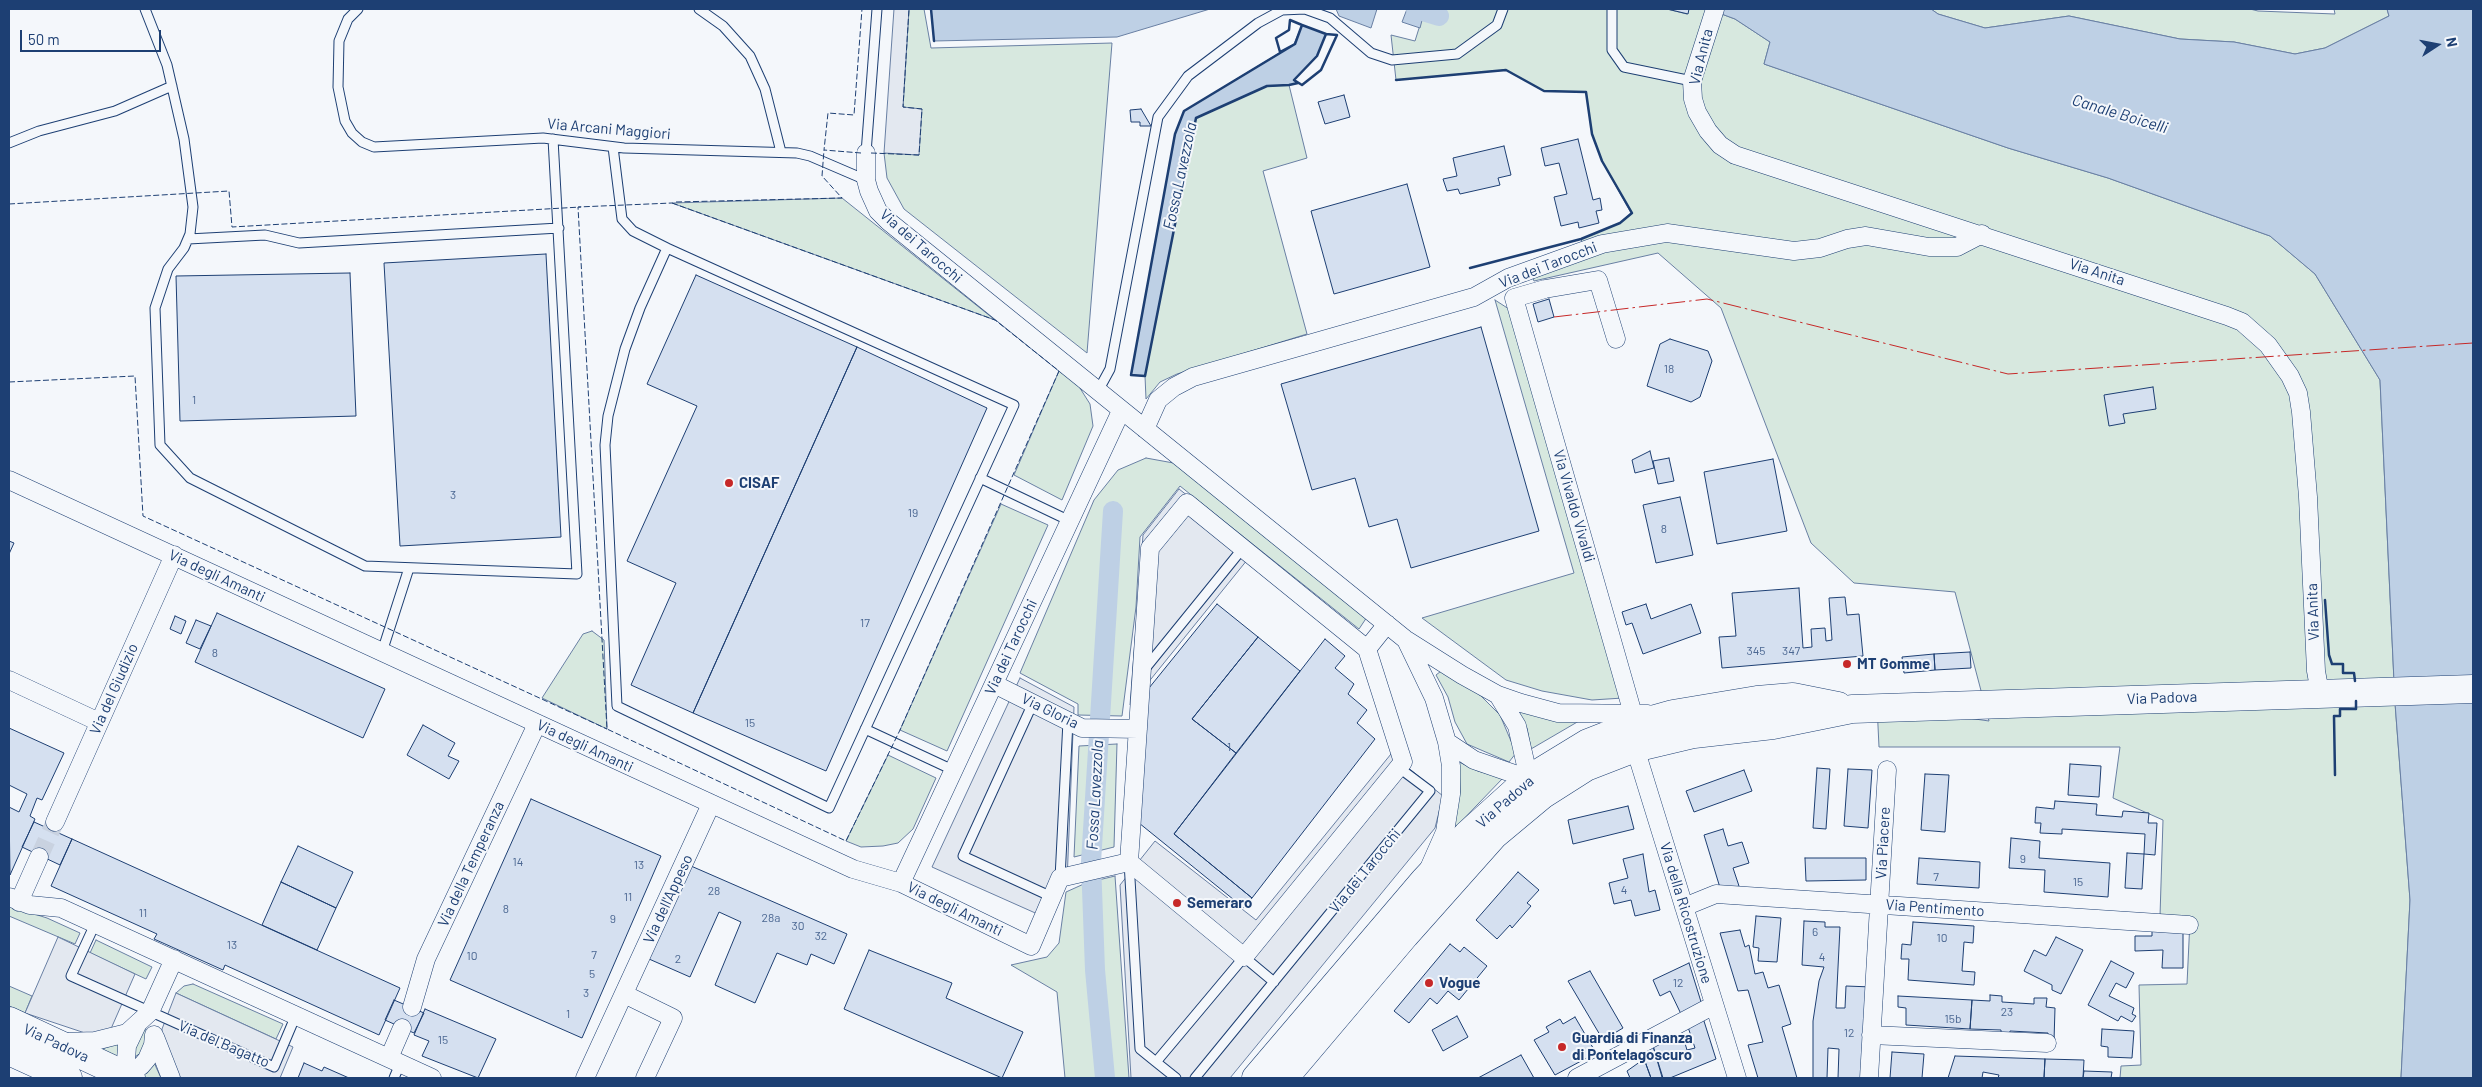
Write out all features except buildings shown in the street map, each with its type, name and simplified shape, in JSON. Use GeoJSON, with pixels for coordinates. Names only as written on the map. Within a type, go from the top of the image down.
{"type":"FeatureCollection","features":[{"type":"Feature","properties":{"kind":"main road","name":"Via Padova"},"geometry":{"type":"LineString","coordinates":[[1634,729],[1694,734],[1773,725],[1852,709],[2473,688]]}},
{"type":"Feature","properties":{"kind":"main road","name":"Via Padova"},"geometry":{"type":"LineString","coordinates":[[1284,1078],[1309,1033],[1424,881],[1467,835],[1536,787],[1588,743],[1634,729],[1673,714],[1757,700],[1794,697],[1852,709]]}},
{"type":"Feature","properties":{"kind":"main road","name":"Via Padova"},"geometry":{"type":"LineString","coordinates":[[1256,1078],[1309,1033],[1405,935],[1536,787]]}},
{"type":"Feature","properties":{"kind":"main road","name":"Via Padova"},"geometry":{"type":"LineString","coordinates":[[9,1021],[126,1077]]}},
{"type":"Feature","properties":{"kind":"main road","name":"Via Padova"},"geometry":{"type":"LineString","coordinates":[[9,1051],[68,1078]]}},
{"type":"Feature","properties":{"kind":"street","name":"Via Anita"},"geometry":{"type":"LineString","coordinates":[[1715,9],[1692,81],[1692,99],[1697,112],[1714,138],[1735,155],[1982,234],[2227,316],[2251,330],[2280,359],[2298,393],[2301,412],[2308,497],[2316,671],[2320,692]]}},
{"type":"Feature","properties":{"kind":"street","name":"Via dei Tarocchi"},"geometry":{"type":"LineString","coordinates":[[866,153],[866,180],[873,202],[888,221],[1405,639],[1498,695],[1558,712],[1634,729]]}},
{"type":"Feature","properties":{"kind":"street","name":"Via dei Tarocchi"},"geometry":{"type":"LineString","coordinates":[[1145,429],[1158,400],[1174,387],[1193,378],[1474,297],[1508,278],[1602,244],[1668,232],[1794,251],[1820,248],[1847,239],[1866,236],[1929,247],[1958,247],[1982,234]]}},
{"type":"Feature","properties":{"kind":"street","name":"Via Vivaldo Vivaldi"},"geometry":{"type":"LineString","coordinates":[[1508,278],[1634,729]]}},
{"type":"Feature","properties":{"kind":"street"},"geometry":{"type":"LineString","coordinates":[[1514,298],[1545,289],[1598,280],[1616,339]]}},
{"type":"Feature","properties":{"kind":"street","name":"Via dei Tarocchi"},"geometry":{"type":"LineString","coordinates":[[901,883],[1121,411]]}},
{"type":"Feature","properties":{"kind":"street","name":"Via degli Amanti"},"geometry":{"type":"LineString","coordinates":[[9,480],[853,869],[901,883],[1031,946],[1060,878]]}},
{"type":"Feature","properties":{"kind":"street"},"geometry":{"type":"LineString","coordinates":[[1187,503],[1367,649],[1403,762],[1244,957],[1129,862],[1150,548],[1187,503]]}},
{"type":"Feature","properties":{"kind":"street","name":"Via del Giudizio"},"geometry":{"type":"LineString","coordinates":[[56,822],[174,556]]}},
{"type":"Feature","properties":{"kind":"street"},"geometry":{"type":"LineString","coordinates":[[1367,649],[1387,624]]}},
{"type":"Feature","properties":{"kind":"street","name":"Via dei Tarocchi"},"geometry":{"type":"LineString","coordinates":[[1405,639],[1434,698],[1448,742],[1451,794],[1447,823],[1424,881]]}},
{"type":"Feature","properties":{"kind":"street"},"geometry":{"type":"LineString","coordinates":[[9,680],[99,722]]}},
{"type":"Feature","properties":{"kind":"street","name":"Via Gloria"},"geometry":{"type":"LineString","coordinates":[[994,684],[1075,724],[1138,730]]}},
{"type":"Feature","properties":{"kind":"street","name":"Via dei Tarocchi"},"geometry":{"type":"LineString","coordinates":[[1498,695],[1517,726],[1536,787]]}},
{"type":"Feature","properties":{"kind":"street","name":"Via della Temperanza"},"geometry":{"type":"LineString","coordinates":[[412,1007],[426,959],[537,724]]}},
{"type":"Feature","properties":{"kind":"street","name":"Via della Ricostruzione"},"geometry":{"type":"LineString","coordinates":[[1634,729],[1684,907],[1736,1078]]}},
{"type":"Feature","properties":{"kind":"street"},"geometry":{"type":"LineString","coordinates":[[1448,742],[1474,760],[1536,787]]}},
{"type":"Feature","properties":{"kind":"street","name":"Via Piacere"},"geometry":{"type":"LineString","coordinates":[[1869,1078],[1887,770]]}},
{"type":"Feature","properties":{"kind":"street","name":"Via dell'Appeso"},"geometry":{"type":"LineString","coordinates":[[585,1078],[711,804]]}},
{"type":"Feature","properties":{"kind":"street"},"geometry":{"type":"LineString","coordinates":[[39,857],[14,900],[61,908],[296,1015],[394,1067],[432,1078]]}},
{"type":"Feature","properties":{"kind":"street"},"geometry":{"type":"LineString","coordinates":[[1060,878],[1129,862]]}},
{"type":"Feature","properties":{"kind":"street","name":"Via Pentimento"},"geometry":{"type":"LineString","coordinates":[[1684,907],[1716,894],[2188,925]]}},
{"type":"Feature","properties":{"kind":"street"},"geometry":{"type":"LineString","coordinates":[[52,1041],[86,1042],[106,1040],[121,1036],[137,1026],[150,1012],[174,959]]}},
{"type":"Feature","properties":{"kind":"street"},"geometry":{"type":"LineString","coordinates":[[624,994],[674,1018],[644,1078]]}},
{"type":"Feature","properties":{"kind":"street"},"geometry":{"type":"LineString","coordinates":[[1577,1078],[1714,1005]]}},
{"type":"Feature","properties":{"kind":"street","name":"Via del Bagatto"},"geometry":{"type":"LineString","coordinates":[[150,1012],[154,1035],[171,1078]]}},
{"type":"Feature","properties":{"kind":"street"},"geometry":{"type":"LineString","coordinates":[[126,1077],[126,1050],[137,1026]]}},
{"type":"Feature","properties":{"kind":"street"},"geometry":{"type":"LineString","coordinates":[[394,1067],[402,1028]]}},
{"type":"Feature","properties":{"kind":"street","name":"Via del Bagatto"},"geometry":{"type":"LineString","coordinates":[[126,1077],[147,1059],[153,1045],[154,1035]]}},
{"type":"Feature","properties":{"kind":"street"},"geometry":{"type":"LineString","coordinates":[[1871,1035],[2047,1043]]}},
{"type":"Feature","properties":{"kind":"lane"},"geometry":{"type":"LineString","coordinates":[[145,9],[162,50],[172,86],[184,139],[192,193],[193,221],[184,248],[168,269],[155,308],[160,445],[190,478],[365,566],[577,574],[553,139]]}},
{"type":"Feature","properties":{"kind":"lane","name":"Via Arcani Maggiori"},"geometry":{"type":"LineString","coordinates":[[358,9],[348,19],[339,41],[338,87],[345,121],[352,133],[362,142],[374,147],[522,137],[613,147],[781,152],[810,156],[866,180]]}},
{"type":"Feature","properties":{"kind":"lane"},"geometry":{"type":"LineString","coordinates":[[699,9],[723,26],[750,56],[765,89],[781,152]]}},
{"type":"Feature","properties":{"kind":"lane","name":"Via dei Tarocchi"},"geometry":{"type":"LineString","coordinates":[[866,153],[877,9]]}},
{"type":"Feature","properties":{"kind":"lane"},"geometry":{"type":"LineString","coordinates":[[1098,391],[1110,369],[1158,117],[1188,76],[1258,23],[1282,10],[1305,9],[1330,18],[1371,53],[1392,60],[1458,54],[1497,25],[1503,9]]}},
{"type":"Feature","properties":{"kind":"lane"},"geometry":{"type":"LineString","coordinates":[[1612,9],[1612,50],[1624,67],[1692,81]]}},
{"type":"Feature","properties":{"kind":"lane"},"geometry":{"type":"LineString","coordinates":[[9,143],[39,131],[108,114],[172,86]]}},
{"type":"Feature","properties":{"kind":"lane"},"geometry":{"type":"LineString","coordinates":[[613,147],[622,219],[633,231],[1014,406],[829,808],[617,706],[606,436],[616,381],[625,349],[640,308],[668,248]]}},
{"type":"Feature","properties":{"kind":"lane"},"geometry":{"type":"LineString","coordinates":[[188,239],[265,235],[299,243],[559,228]]}},
{"type":"Feature","properties":{"kind":"lane"},"geometry":{"type":"LineString","coordinates":[[980,478],[1070,521]]}},
{"type":"Feature","properties":{"kind":"lane"},"geometry":{"type":"LineString","coordinates":[[1142,672],[1243,548]]}},
{"type":"Feature","properties":{"kind":"lane"},"geometry":{"type":"LineString","coordinates":[[382,652],[408,568]]}},
{"type":"Feature","properties":{"kind":"lane"},"geometry":{"type":"LineString","coordinates":[[1033,703],[963,856],[1052,898]]}},
{"type":"Feature","properties":{"kind":"lane"},"geometry":{"type":"LineString","coordinates":[[1060,878],[1075,724]]}},
{"type":"Feature","properties":{"kind":"lane"},"geometry":{"type":"LineString","coordinates":[[865,729],[953,770]]}},
{"type":"Feature","properties":{"kind":"lane","name":"Via dei Tarocchi"},"geometry":{"type":"LineString","coordinates":[[1195,1078],[1430,791],[1398,767]]}},
{"type":"Feature","properties":{"kind":"lane"},"geometry":{"type":"LineString","coordinates":[[1129,862],[1140,1048],[1176,1078]]}},
{"type":"Feature","properties":{"kind":"lane","name":"Via del Bagatto"},"geometry":{"type":"LineString","coordinates":[[95,924],[71,976],[150,1012],[274,1067],[296,1015]]}},
{"type":"Feature","properties":{"kind":"lane"},"geometry":{"type":"LineString","coordinates":[[1156,1062],[1244,957],[1274,982]]}},
{"type":"Feature","properties":{"kind":"shaded area"},"geometry":{"type":"Polygon","coordinates":[[[894,9],[909,9],[903,107],[922,109],[919,155],[884,153],[894,9]]]}},
{"type":"Feature","properties":{"kind":"shaded area"},"geometry":{"type":"Polygon","coordinates":[[[909,9],[924,9],[931,48],[1112,43],[1087,353],[904,209],[887,178],[884,153],[919,155],[903,107],[909,9]]]}},
{"type":"Feature","properties":{"kind":"shaded area"},"geometry":{"type":"Polygon","coordinates":[[[1425,9],[1667,9],[1687,14],[1689,9],[1708,9],[1735,19],[1770,42],[1764,64],[2008,148],[2108,178],[2270,236],[2315,274],[2380,380],[2395,703],[2410,900],[2401,1078],[2120,1078],[2121,1066],[2141,1065],[2139,985],[2187,984],[2190,920],[2160,916],[2163,820],[2113,798],[2120,747],[1879,747],[1877,705],[1989,721],[1955,592],[1854,583],[1811,543],[1721,308],[1658,253],[1534,281],[1532,276],[1587,256],[1581,239],[1620,223],[1631,213],[1602,161],[1592,134],[1586,92],[1544,91],[1506,70],[1396,80],[1391,35],[1415,41],[1425,9]]]}},
{"type":"Feature","properties":{"kind":"shaded area"},"geometry":{"type":"Polygon","coordinates":[[[1931,9],[2250,9],[2258,11],[2335,14],[2334,9],[2387,9],[2389,16],[2325,48],[2295,54],[2234,42],[2180,39],[2069,16],[1985,28],[1938,14],[1931,9]]]}},
{"type":"Feature","properties":{"kind":"shaded area"},"geometry":{"type":"Polygon","coordinates":[[[1289,85],[1307,158],[1263,171],[1307,334],[1177,374],[1160,382],[1146,399],[1145,376],[1196,118],[1267,86],[1289,85]]]}},
{"type":"Feature","properties":{"kind":"shaded area"},"geometry":{"type":"Polygon","coordinates":[[[842,198],[995,320],[672,203],[842,198]]]}},
{"type":"Feature","properties":{"kind":"shaded area"},"geometry":{"type":"Polygon","coordinates":[[[1495,300],[1512,311],[1623,698],[1592,700],[1542,691],[1506,680],[1422,618],[1574,573],[1495,300]]]}},
{"type":"Feature","properties":{"kind":"shaded area"},"geometry":{"type":"Polygon","coordinates":[[[1059,371],[1078,385],[1090,404],[1093,426],[1062,500],[1014,475],[1059,371]]]}},
{"type":"Feature","properties":{"kind":"shaded area"},"geometry":{"type":"Polygon","coordinates":[[[1146,458],[1179,464],[1367,617],[1359,629],[1180,486],[1140,537],[1136,607],[1122,716],[1078,715],[1078,704],[1020,673],[1094,500],[1118,470],[1146,458]]]}},
{"type":"Feature","properties":{"kind":"shaded area"},"geometry":{"type":"Polygon","coordinates":[[[1179,489],[1256,549],[1130,705],[1143,535],[1179,489]]]}},
{"type":"Feature","properties":{"kind":"shaded area"},"geometry":{"type":"Polygon","coordinates":[[[1001,504],[1048,525],[947,751],[900,730],[1001,504]]]}},
{"type":"Feature","properties":{"kind":"shaded area"},"geometry":{"type":"Polygon","coordinates":[[[592,631],[604,640],[607,729],[542,698],[583,634],[592,631]]]}},
{"type":"Feature","properties":{"kind":"shaded area"},"geometry":{"type":"Polygon","coordinates":[[[1445,668],[1481,696],[1500,715],[1516,753],[1509,762],[1467,744],[1455,722],[1448,697],[1436,675],[1445,668]]]}},
{"type":"Feature","properties":{"kind":"shaded area"},"geometry":{"type":"Polygon","coordinates":[[[1020,678],[1074,707],[1067,882],[1051,920],[932,867],[1020,678]]]}},
{"type":"Feature","properties":{"kind":"shaded area"},"geometry":{"type":"Polygon","coordinates":[[[1515,709],[1579,721],[1531,749],[1527,728],[1515,709]]]}},
{"type":"Feature","properties":{"kind":"shaded area"},"geometry":{"type":"Polygon","coordinates":[[[1117,744],[1114,847],[1074,857],[1079,746],[1117,744]]]}},
{"type":"Feature","properties":{"kind":"shaded area","name":"Semeraro"},"geometry":{"type":"Polygon","coordinates":[[[1391,754],[1443,796],[1435,828],[1230,1078],[1131,1078],[1120,885],[1155,841],[1256,920],[1391,754]]]}},
{"type":"Feature","properties":{"kind":"shaded area"},"geometry":{"type":"Polygon","coordinates":[[[888,755],[936,778],[913,829],[898,843],[861,847],[846,841],[888,755]]]}},
{"type":"Feature","properties":{"kind":"shaded area"},"geometry":{"type":"Polygon","coordinates":[[[1459,762],[1478,771],[1503,778],[1453,830],[1460,792],[1459,762]]]}},
{"type":"Feature","properties":{"kind":"shaded area"},"geometry":{"type":"Polygon","coordinates":[[[1115,876],[1129,1078],[1065,1078],[1057,992],[1011,965],[1047,957],[1059,943],[1066,892],[1086,883],[1115,876]]]}},
{"type":"Feature","properties":{"kind":"shaded area"},"geometry":{"type":"Polygon","coordinates":[[[9,906],[47,918],[80,933],[75,944],[9,916],[9,906]]]}},
{"type":"Feature","properties":{"kind":"shaded area"},"geometry":{"type":"Polygon","coordinates":[[[58,937],[135,974],[110,1031],[97,1034],[85,1033],[25,1013],[58,937]]]}},
{"type":"Feature","properties":{"kind":"shaded area"},"geometry":{"type":"Polygon","coordinates":[[[96,940],[152,967],[146,979],[90,953],[96,940]]]}},
{"type":"Feature","properties":{"kind":"shaded area"},"geometry":{"type":"Polygon","coordinates":[[[193,984],[283,1024],[276,1039],[176,993],[184,986],[193,984]]]}},
{"type":"Feature","properties":{"kind":"shaded area"},"geometry":{"type":"Polygon","coordinates":[[[9,986],[32,996],[25,1013],[9,1006],[9,986]]]}},
{"type":"Feature","properties":{"kind":"shaded area"},"geometry":{"type":"Polygon","coordinates":[[[176,993],[293,1047],[280,1078],[181,1078],[169,1062],[162,1044],[162,1029],[176,993]]]}},
{"type":"Feature","properties":{"kind":"shaded area"},"geometry":{"type":"Polygon","coordinates":[[[145,1026],[148,1037],[144,1051],[133,1058],[135,1046],[145,1026]]]}},
{"type":"Feature","properties":{"kind":"shaded area"},"geometry":{"type":"Polygon","coordinates":[[[122,1042],[116,1063],[99,1050],[122,1042]]]}},
{"type":"Feature","properties":{"kind":"shaded area"},"geometry":{"type":"Polygon","coordinates":[[[153,1058],[161,1078],[145,1078],[139,1075],[153,1058]]]}},
{"type":"Feature","properties":{"kind":"water"},"geometry":{"type":"Polygon","coordinates":[[[931,9],[1210,9],[1117,37],[934,41],[931,9]]]}},
{"type":"Feature","properties":{"kind":"water"},"geometry":{"type":"Polygon","coordinates":[[[1336,9],[1377,9],[1371,28],[1339,16],[1336,9]]]}},
{"type":"Feature","properties":{"kind":"water"},"geometry":{"type":"Polygon","coordinates":[[[1407,9],[1425,9],[1420,28],[1402,22],[1407,9]]]}},
{"type":"Feature","properties":{"kind":"water","name":"Canale Boicelli"},"geometry":{"type":"Polygon","coordinates":[[[1708,9],[1931,9],[1938,14],[1985,28],[2069,16],[2180,39],[2234,42],[2295,54],[2325,48],[2389,16],[2387,9],[2473,9],[2473,1078],[2401,1078],[2410,900],[2395,703],[2380,380],[2315,274],[2270,236],[2108,178],[2008,148],[1764,64],[1770,42],[1735,19],[1708,9]]]}},
{"type":"Feature","properties":{"kind":"water"},"geometry":{"type":"Polygon","coordinates":[[[1302,25],[1326,34],[1317,56],[1294,80],[1298,83],[1267,86],[1196,118],[1145,376],[1131,375],[1175,134],[1184,111],[1294,44],[1302,25]]]}},
{"type":"Feature","properties":{"kind":"waterway"},"geometry":{"type":"LineString","coordinates":[[1416,9],[1439,16]]}},
{"type":"Feature","properties":{"kind":"waterway","name":"Fossa Lavezzola"},"geometry":{"type":"LineString","coordinates":[[1105,1078],[1095,970],[1091,862],[1113,511]]}},
{"type":"Feature","properties":{"kind":"tunnel"},"geometry":{"type":"LineString","coordinates":[[39,857],[55,822]]}},
{"type":"Feature","properties":{"kind":"fence"},"geometry":{"type":"LineString","coordinates":[[861,153],[824,150],[828,113],[854,115],[862,9]]}},
{"type":"Feature","properties":{"kind":"fence"},"geometry":{"type":"LineString","coordinates":[[871,153],[919,155],[922,109],[903,107],[909,9]]}},
{"type":"Feature","properties":{"kind":"fence"},"geometry":{"type":"LineString","coordinates":[[676,202],[842,198],[822,176],[824,150]]}},
{"type":"Feature","properties":{"kind":"fence"},"geometry":{"type":"LineString","coordinates":[[9,204],[229,191],[232,227],[581,207]]}},
{"type":"Feature","properties":{"kind":"fence"},"geometry":{"type":"LineString","coordinates":[[672,203],[995,320],[1059,371],[900,730],[846,841],[607,729],[578,207],[672,203]]}},
{"type":"Feature","properties":{"kind":"fence"},"geometry":{"type":"LineString","coordinates":[[9,382],[135,376],[143,516],[607,729]]}},
{"type":"Feature","properties":{"kind":"wall"},"geometry":{"type":"LineString","coordinates":[[931,9],[934,41]]}},
{"type":"Feature","properties":{"kind":"wall"},"geometry":{"type":"LineString","coordinates":[[1290,20],[1302,25],[1295,44],[1280,52],[1276,38],[1289,30],[1290,20]]}},
{"type":"Feature","properties":{"kind":"wall"},"geometry":{"type":"LineString","coordinates":[[1302,25],[1326,34],[1317,56],[1294,80],[1298,83],[1267,86],[1196,118],[1145,376],[1131,375],[1175,134],[1184,111],[1295,44],[1302,25]]}},
{"type":"Feature","properties":{"kind":"wall"},"geometry":{"type":"LineString","coordinates":[[1326,34],[1337,35],[1321,70],[1302,85],[1294,80],[1317,56],[1326,34]]}},
{"type":"Feature","properties":{"kind":"wall"},"geometry":{"type":"LineString","coordinates":[[1396,80],[1506,70],[1544,91],[1586,92],[1592,134],[1602,161],[1632,213],[1620,223],[1581,239],[1470,268]]}},
{"type":"Feature","properties":{"kind":"wall"},"geometry":{"type":"LineString","coordinates":[[2325,600],[2329,655],[2332,664],[2343,664],[2343,673],[2354,673],[2355,681]]}},
{"type":"Feature","properties":{"kind":"wall"},"geometry":{"type":"LineString","coordinates":[[2335,775],[2334,716],[2340,716],[2340,709],[2356,709],[2356,701]]}},
{"type":"Feature","properties":{"kind":"power"},"geometry":{"type":"LineString","coordinates":[[1554,317],[1707,299],[2008,374],[2473,343]]}},
{"type":"Feature","properties":{"kind":"place","name":"CISAF"},"geometry":{"type":"Point","coordinates":[729,483]}},
{"type":"Feature","properties":{"kind":"place","name":"MT Gomme"},"geometry":{"type":"Point","coordinates":[1847,664]}},
{"type":"Feature","properties":{"kind":"place","name":"Semeraro"},"geometry":{"type":"Point","coordinates":[1177,903]}},
{"type":"Feature","properties":{"kind":"place","name":"Vogue"},"geometry":{"type":"Point","coordinates":[1429,983]}},
{"type":"Feature","properties":{"kind":"place","name":"Guardia di Finanza di Pontelagoscuro"},"geometry":{"type":"Point","coordinates":[1562,1047]}}]}
